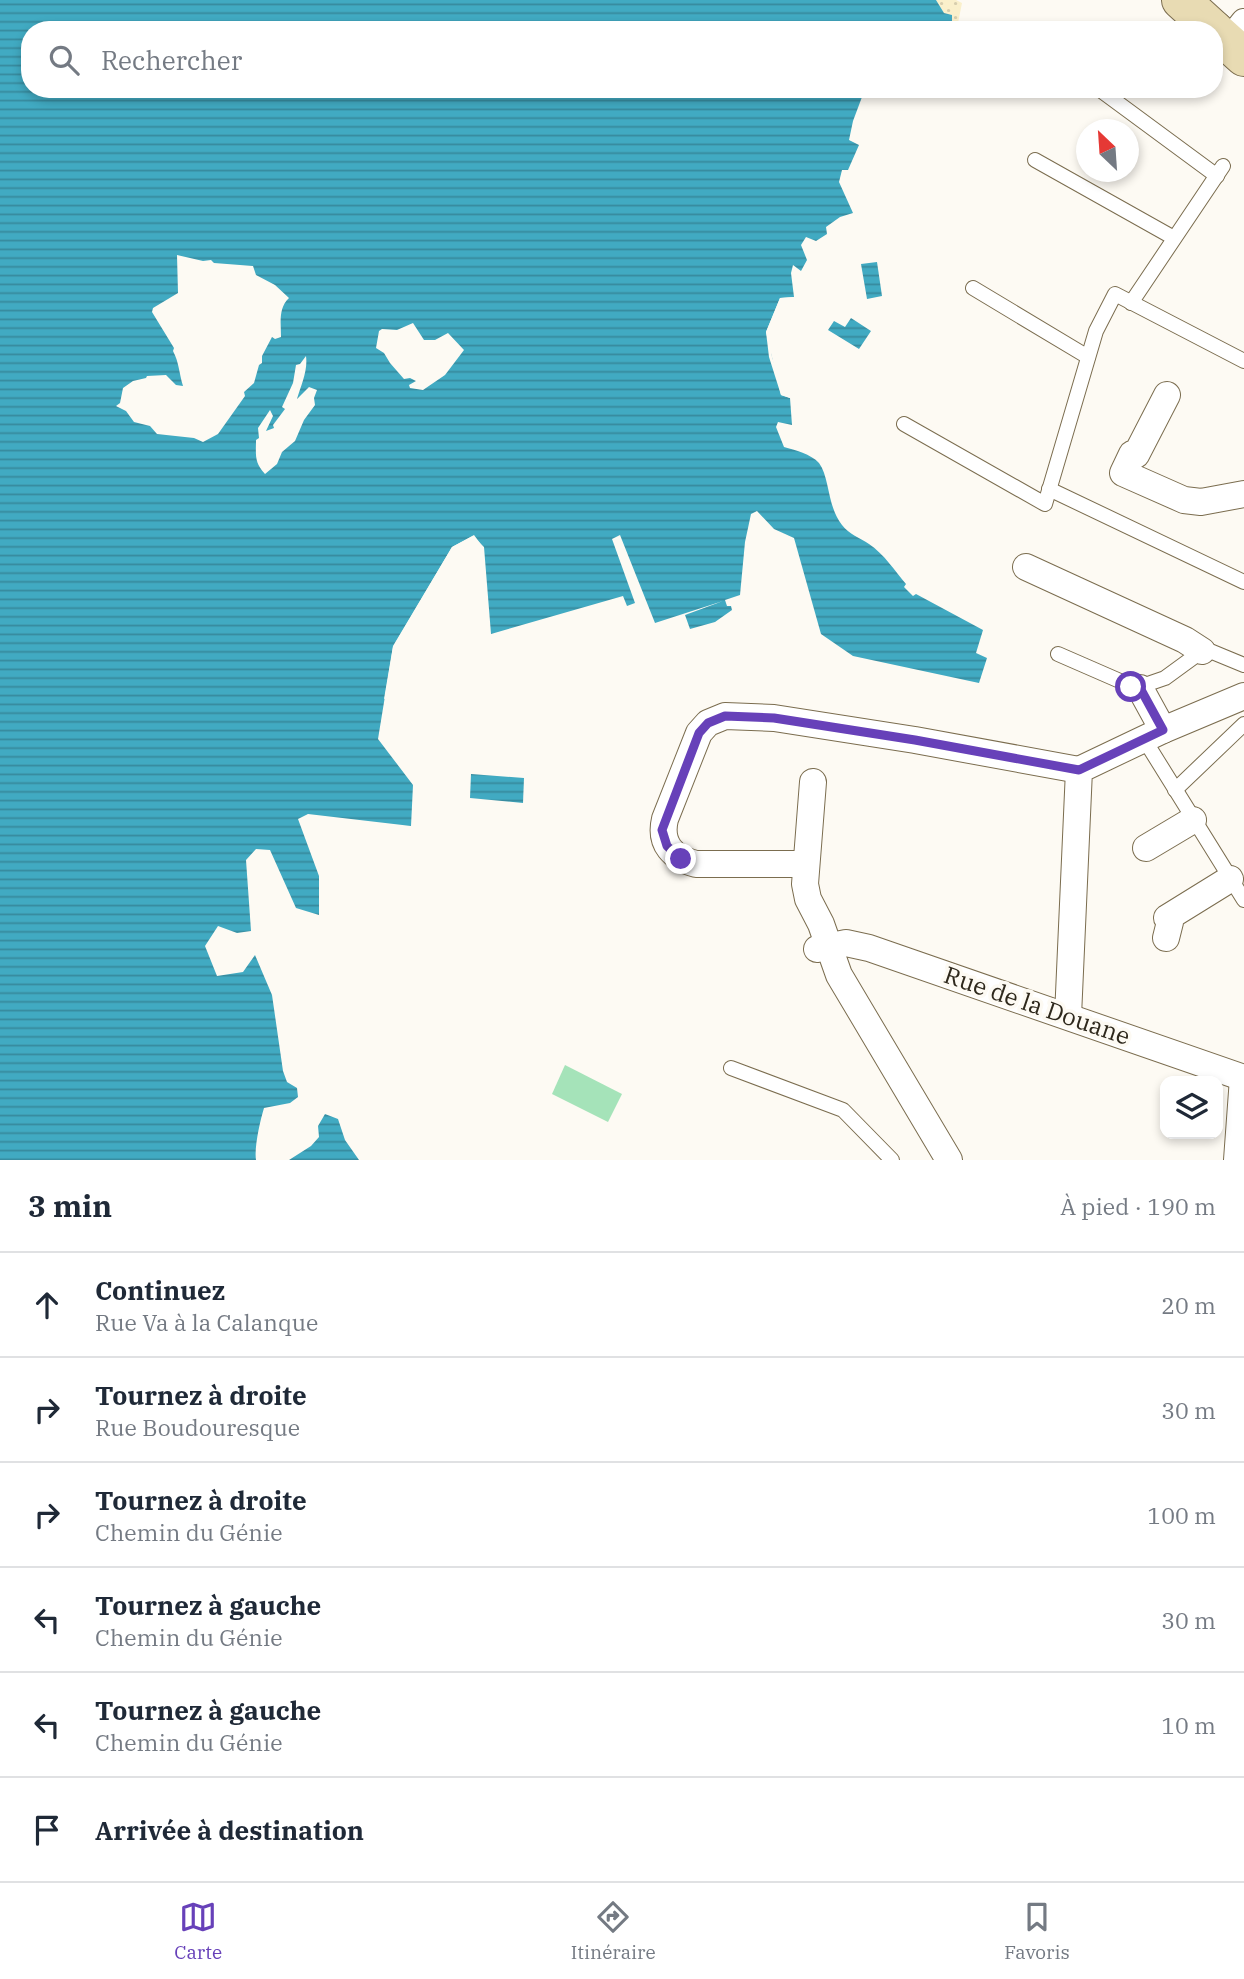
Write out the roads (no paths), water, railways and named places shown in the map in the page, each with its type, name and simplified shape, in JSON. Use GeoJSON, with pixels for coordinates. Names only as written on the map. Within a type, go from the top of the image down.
{"type":"FeatureCollection","features":[{"type":"Feature","properties":{"kind":"main road"},"geometry":{"type":"LineString","coordinates":[[1181,0],[1209,21]]}},
{"type":"Feature","properties":{"kind":"street"},"geometry":{"type":"LineString","coordinates":[[1167,395],[1136,455],[1132,454],[1123,473],[1185,500],[1201,502],[1244,494]]}},
{"type":"Feature","properties":{"kind":"street"},"geometry":{"type":"LineString","coordinates":[[1026,567],[1185,640],[1202,651]]}},
{"type":"Feature","properties":{"kind":"street"},"geometry":{"type":"LineString","coordinates":[[1140,688],[1154,734]]}},
{"type":"Feature","properties":{"kind":"street"},"geometry":{"type":"LineString","coordinates":[[806,864],[696,864],[676,856],[667,846],[662,830],[665,819],[699,733],[708,723],[725,716],[774,718],[1079,770],[1154,734],[1244,696]]}},
{"type":"Feature","properties":{"kind":"street"},"geometry":{"type":"LineString","coordinates":[[1068,1016],[1079,770]]}},
{"type":"Feature","properties":{"kind":"street"},"geometry":{"type":"LineString","coordinates":[[813,782],[805,884],[808,899],[821,924],[823,947],[949,1160]]}},
{"type":"Feature","properties":{"kind":"street"},"geometry":{"type":"LineString","coordinates":[[1146,848],[1193,820]]}},
{"type":"Feature","properties":{"kind":"street"},"geometry":{"type":"LineString","coordinates":[[1166,938],[1170,922],[1167,918],[1237,890]]}},
{"type":"Feature","properties":{"kind":"street","name":"Rue de la Douane"},"geometry":{"type":"LineString","coordinates":[[823,947],[846,943],[869,948],[1244,1078]]}},
{"type":"Feature","properties":{"kind":"street"},"geometry":{"type":"LineString","coordinates":[[1237,1160],[1244,1078]]}},
{"type":"Feature","properties":{"kind":"lane"},"geometry":{"type":"LineString","coordinates":[[1112,98],[1220,171],[1131,303]]}},
{"type":"Feature","properties":{"kind":"lane"},"geometry":{"type":"LineString","coordinates":[[1035,160],[1174,238]]}},
{"type":"Feature","properties":{"kind":"lane"},"geometry":{"type":"LineString","coordinates":[[973,288],[1088,357]]}},
{"type":"Feature","properties":{"kind":"lane"},"geometry":{"type":"LineString","coordinates":[[904,424],[1045,504],[1096,331],[1115,295],[1244,361]]}},
{"type":"Feature","properties":{"kind":"lane"},"geometry":{"type":"LineString","coordinates":[[1049,489],[1244,582]]}},
{"type":"Feature","properties":{"kind":"lane"},"geometry":{"type":"LineString","coordinates":[[1058,654],[1123,684],[1140,688],[1173,673],[1202,651],[1210,651],[1244,665]]}},
{"type":"Feature","properties":{"kind":"lane"},"geometry":{"type":"LineString","coordinates":[[1175,790],[1244,724]]}},
{"type":"Feature","properties":{"kind":"lane"},"geometry":{"type":"LineString","coordinates":[[1154,734],[1175,790],[1237,890]]}},
{"type":"Feature","properties":{"kind":"lane"},"geometry":{"type":"LineString","coordinates":[[731,1068],[843,1110],[892,1160]]}},
{"type":"Feature","properties":{"kind":"water"},"geometry":{"type":"Polygon","coordinates":[[[0,0],[936,0],[944,13],[952,15],[952,21],[21,21],[21,98],[862,98],[849,140],[859,145],[848,170],[842,170],[839,182],[853,213],[840,217],[826,227],[827,234],[816,241],[806,237],[801,245],[807,260],[801,271],[793,265],[791,273],[794,297],[780,298],[766,332],[781,395],[790,398],[792,425],[778,422],[776,427],[784,447],[807,455],[819,463],[837,517],[845,528],[880,553],[913,596],[916,594],[983,630],[976,653],[987,658],[979,683],[853,656],[821,634],[794,538],[774,529],[757,511],[751,514],[745,542],[740,595],[725,600],[732,610],[715,622],[690,629],[685,615],[723,601],[655,623],[620,535],[612,539],[635,603],[627,606],[623,596],[491,634],[484,547],[473,536],[452,547],[393,647],[378,739],[413,785],[411,826],[308,814],[298,819],[319,876],[319,915],[296,908],[270,850],[256,849],[246,860],[251,931],[237,933],[218,926],[205,946],[217,976],[243,972],[255,955],[272,995],[283,1071],[287,1082],[297,1088],[298,1097],[290,1103],[264,1108],[256,1160],[0,1160],[0,0]],[[177,255],[178,293],[153,308],[152,312],[174,348],[183,386],[176,385],[166,375],[147,376],[123,388],[120,403],[116,406],[126,411],[134,422],[150,426],[157,434],[194,438],[203,442],[218,434],[245,396],[244,392],[254,383],[262,356],[272,337],[281,337],[282,311],[289,298],[275,285],[256,275],[253,266],[203,261],[177,255]],[[413,323],[397,330],[379,331],[376,348],[384,353],[404,379],[416,381],[409,385],[410,388],[423,390],[445,375],[464,350],[448,333],[435,340],[424,340],[413,323]],[[306,356],[296,365],[293,383],[282,407],[285,409],[273,425],[274,428],[266,431],[273,416],[270,410],[258,428],[256,458],[265,474],[277,464],[282,452],[295,441],[304,420],[315,405],[317,390],[309,387],[297,399],[305,373],[306,356]]]}},
{"type":"Feature","properties":{"kind":"water"},"geometry":{"type":"Polygon","coordinates":[[[877,262],[882,296],[867,299],[861,264],[877,262]]]}},
{"type":"Feature","properties":{"kind":"water"},"geometry":{"type":"Polygon","coordinates":[[[851,318],[871,331],[859,349],[828,330],[834,321],[845,327],[851,318]]]}},
{"type":"Feature","properties":{"kind":"water"},"geometry":{"type":"Polygon","coordinates":[[[471,774],[524,778],[523,803],[470,798],[471,774]]]}},
{"type":"Feature","properties":{"kind":"water"},"geometry":{"type":"Polygon","coordinates":[[[325,1114],[338,1119],[345,1140],[359,1160],[289,1160],[311,1146],[319,1137],[318,1126],[325,1114]]]}}]}
